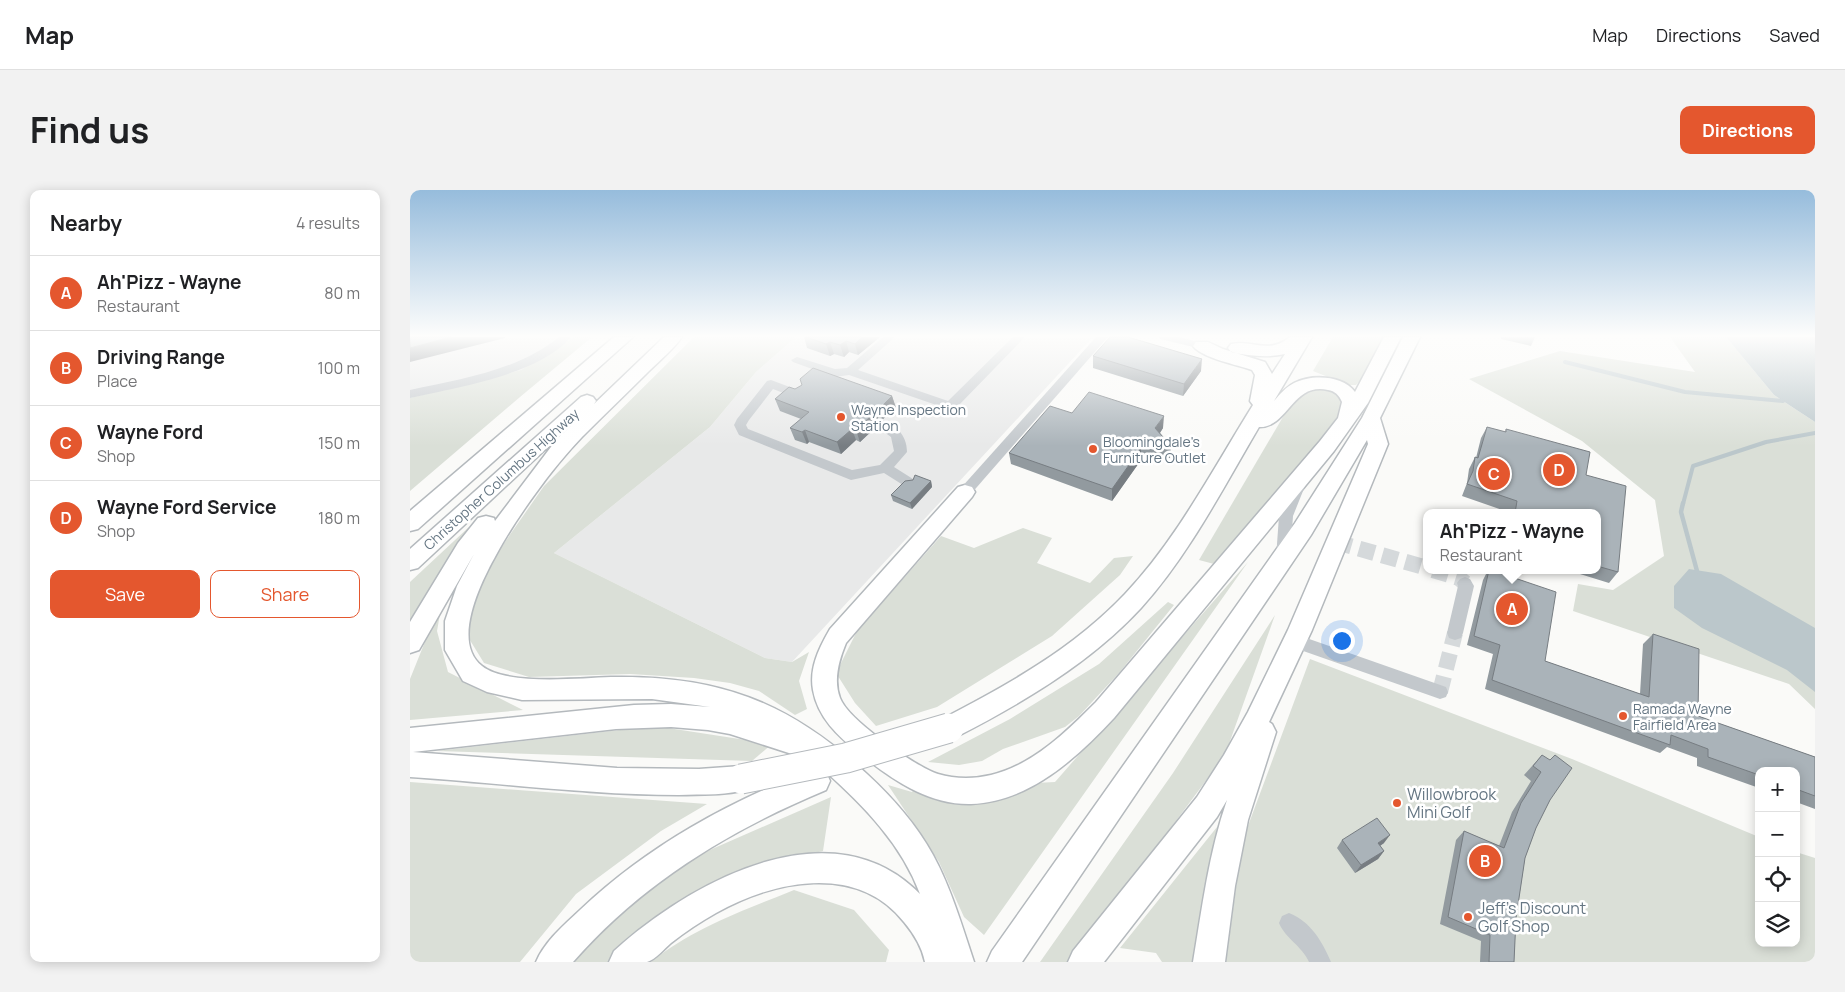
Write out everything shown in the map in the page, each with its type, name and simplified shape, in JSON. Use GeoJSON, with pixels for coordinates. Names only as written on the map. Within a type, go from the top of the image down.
{"type":"FeatureCollection","features":[{"type":"Feature","properties":{"kind":"highway","name":"Christopher Columbus Highway"},"geometry":{"type":"LineString","coordinates":[[410,523],[584,373]]}},
{"type":"Feature","properties":{"kind":"highway","name":"Christopher Columbus Highway"},"geometry":{"type":"LineString","coordinates":[[410,562],[620,373]]}},
{"type":"Feature","properties":{"kind":"highway"},"geometry":{"type":"LineString","coordinates":[[410,643],[466,549],[512,496],[638,373]]}},
{"type":"Feature","properties":{"kind":"highway"},"geometry":{"type":"LineString","coordinates":[[1253,420],[1264,380],[1263,373]]}},
{"type":"Feature","properties":{"kind":"highway"},"geometry":{"type":"LineString","coordinates":[[552,962],[592,920],[625,891],[694,840],[765,802],[949,728],[1013,694],[1042,676],[1098,635],[1156,575],[1171,554],[1281,373]]}},
{"type":"Feature","properties":{"kind":"highway"},"geometry":{"type":"LineString","coordinates":[[1003,960],[1283,560],[1330,487],[1375,373]]}},
{"type":"Feature","properties":{"kind":"highway"},"geometry":{"type":"LineString","coordinates":[[965,492],[838,636],[830,650],[824,679],[830,704],[837,716],[846,726],[899,769],[931,784],[968,791],[996,786],[1031,772],[1051,760],[1076,740],[1122,691],[1302,478],[1359,417],[1389,373]]}},
{"type":"Feature","properties":{"kind":"highway"},"geometry":{"type":"LineString","coordinates":[[1209,962],[1220,886],[1234,820],[1282,671],[1378,444],[1359,417],[1345,391],[1331,384],[1314,382],[1299,387],[1268,417],[1253,420]]}},
{"type":"Feature","properties":{"kind":"highway"},"geometry":{"type":"LineString","coordinates":[[574,434],[510,513],[484,549],[466,585],[456,620],[456,651],[462,663],[471,673],[484,680],[518,688],[673,689],[722,698],[745,705],[785,724],[840,767],[884,810],[921,863],[946,923],[958,962]]}},
{"type":"Feature","properties":{"kind":"highway"},"geometry":{"type":"LineString","coordinates":[[410,511],[473,469]]}},
{"type":"Feature","properties":{"kind":"highway"},"geometry":{"type":"LineString","coordinates":[[1084,962],[1207,807],[1224,780],[1282,671]]}},
{"type":"Feature","properties":{"kind":"highway"},"geometry":{"type":"LineString","coordinates":[[410,740],[632,716],[684,716],[708,718],[754,728],[797,744],[840,767]]}},
{"type":"Feature","properties":{"kind":"highway"},"geometry":{"type":"LineString","coordinates":[[410,764],[626,782],[700,783],[741,779],[825,764],[911,741],[949,728]]}},
{"type":"Feature","properties":{"kind":"highway"},"geometry":{"type":"LineString","coordinates":[[625,962],[677,920],[712,898],[760,879],[811,867],[851,871],[870,876],[886,885],[901,896],[915,911],[928,930],[941,962]]}},
{"type":"Feature","properties":{"kind":"street"},"geometry":{"type":"LineString","coordinates":[[410,394],[494,373]]}},
{"type":"Feature","properties":{"kind":"street"},"geometry":{"type":"LineString","coordinates":[[856,373],[948,405],[955,402],[982,373]]}},
{"type":"Feature","properties":{"kind":"street"},"geometry":{"type":"LineString","coordinates":[[965,492],[1072,373]]}},
{"type":"Feature","properties":{"kind":"street"},"geometry":{"type":"LineString","coordinates":[[799,395],[771,384],[743,419],[740,425],[743,432],[851,475],[874,472],[885,468],[900,452],[901,446],[896,433],[879,424]]}},
{"type":"Feature","properties":{"kind":"street"},"geometry":{"type":"LineString","coordinates":[[885,468],[908,482]]}},
{"type":"Feature","properties":{"kind":"street"},"geometry":{"type":"LineString","coordinates":[[1283,560],[1286,516],[1302,478]]}},
{"type":"Feature","properties":{"kind":"street"},"geometry":{"type":"LineString","coordinates":[[1455,633],[1466,586],[1465,583]]}},
{"type":"Feature","properties":{"kind":"street"},"geometry":{"type":"LineString","coordinates":[[1295,640],[1440,692]]}},
{"type":"Feature","properties":{"kind":"street"},"geometry":{"type":"LineString","coordinates":[[1289,923],[1310,940],[1315,947],[1320,962]]}},
{"type":"Feature","properties":{"kind":"shaded area"},"geometry":{"type":"Polygon","coordinates":[[[410,373],[510,373],[410,398],[410,373]]]}},
{"type":"Feature","properties":{"kind":"shaded area"},"geometry":{"type":"Polygon","coordinates":[[[509,373],[549,373],[410,491],[410,398],[509,373]]]}},
{"type":"Feature","properties":{"kind":"shaded area"},"geometry":{"type":"Polygon","coordinates":[[[658,373],[755,373],[710,427],[554,553],[765,658],[792,662],[809,652],[799,681],[807,709],[795,715],[759,691],[730,683],[694,678],[630,674],[529,677],[484,663],[468,637],[472,589],[544,486],[658,373]]]}},
{"type":"Feature","properties":{"kind":"shaded area"},"geometry":{"type":"Polygon","coordinates":[[[755,373],[1060,373],[792,662],[765,658],[554,553],[710,427],[755,373]]]}},
{"type":"Feature","properties":{"kind":"shaded area"},"geometry":{"type":"Polygon","coordinates":[[[1318,373],[1365,373],[1356,385],[1348,385],[1318,373]]]}},
{"type":"Feature","properties":{"kind":"shaded area"},"geometry":{"type":"Polygon","coordinates":[[[1488,373],[1756,373],[1774,395],[1815,422],[1815,709],[1789,684],[1573,611],[1578,584],[1613,590],[1664,556],[1655,500],[1582,441],[1469,379],[1488,373]]]}},
{"type":"Feature","properties":{"kind":"shaded area"},"geometry":{"type":"Polygon","coordinates":[[[1756,373],[1815,373],[1815,422],[1774,395],[1756,373]]]}},
{"type":"Feature","properties":{"kind":"shaded area"},"geometry":{"type":"Polygon","coordinates":[[[1312,387],[1334,391],[1343,398],[1342,411],[1286,483],[1214,564],[1199,560],[1297,393],[1312,387]]]}},
{"type":"Feature","properties":{"kind":"shaded area"},"geometry":{"type":"Polygon","coordinates":[[[469,527],[410,623],[410,582],[469,527]]]}},
{"type":"Feature","properties":{"kind":"shaded area"},"geometry":{"type":"Polygon","coordinates":[[[1023,528],[1052,538],[1037,563],[1090,583],[1114,558],[1133,556],[1120,575],[1052,636],[937,707],[876,726],[855,703],[836,673],[857,631],[941,536],[974,548],[1023,528]]]}},
{"type":"Feature","properties":{"kind":"shaded area"},"geometry":{"type":"Polygon","coordinates":[[[1248,562],[984,935],[964,917],[939,862],[888,785],[912,792],[914,789],[1055,782],[1248,562]]]}},
{"type":"Feature","properties":{"kind":"shaded area"},"geometry":{"type":"Polygon","coordinates":[[[1689,569],[1721,574],[1815,628],[1815,692],[1787,670],[1702,628],[1674,608],[1674,586],[1689,569]]]}},
{"type":"Feature","properties":{"kind":"shaded area"},"geometry":{"type":"Polygon","coordinates":[[[443,597],[437,631],[448,672],[523,710],[410,720],[410,679],[443,597]]]}},
{"type":"Feature","properties":{"kind":"shaded area"},"geometry":{"type":"Polygon","coordinates":[[[1168,602],[1174,605],[1119,673],[1079,716],[1065,727],[1003,749],[982,761],[959,765],[928,762],[1010,719],[1099,664],[1168,602]]]}},
{"type":"Feature","properties":{"kind":"shaded area"},"geometry":{"type":"Polygon","coordinates":[[[1275,615],[1225,755],[1071,962],[1040,962],[1173,773],[1275,615]]]}},
{"type":"Feature","properties":{"kind":"shaded area"},"geometry":{"type":"Polygon","coordinates":[[[1310,659],[1572,759],[1755,835],[1755,947],[1800,947],[1800,853],[1815,858],[1815,962],[1226,962],[1242,842],[1310,659]]]}},
{"type":"Feature","properties":{"kind":"shaded area"},"geometry":{"type":"Polygon","coordinates":[[[655,726],[772,744],[752,761],[436,751],[655,726]]]}},
{"type":"Feature","properties":{"kind":"shaded area"},"geometry":{"type":"Polygon","coordinates":[[[410,782],[707,804],[661,831],[576,894],[520,962],[410,962],[410,782]]]}},
{"type":"Feature","properties":{"kind":"shaded area"},"geometry":{"type":"Polygon","coordinates":[[[831,797],[823,851],[766,864],[609,962],[573,962],[618,914],[687,860],[831,797]]]}},
{"type":"Feature","properties":{"kind":"shaded area"},"geometry":{"type":"Polygon","coordinates":[[[1217,827],[1193,962],[1162,962],[1156,953],[1120,948],[1217,827]]]}},
{"type":"Feature","properties":{"kind":"shaded area"},"geometry":{"type":"Polygon","coordinates":[[[794,890],[854,910],[889,950],[886,962],[651,962],[684,939],[738,913],[794,890]]]}},
{"type":"Feature","properties":{"kind":"building","name":"Wayne Inspection Station"},"geometry":{"type":"Polygon","coordinates":[[[807,373],[827,373],[892,396],[880,408],[874,407],[868,411],[868,414],[871,416],[856,430],[852,429],[837,442],[805,430],[802,432],[790,428],[809,412],[775,399],[789,387],[795,389],[802,385],[800,379],[807,373]]]}},
{"type":"Feature","properties":{"kind":"building"},"geometry":{"type":"Polygon","coordinates":[[[1148,373],[1192,373],[1184,384],[1148,373]]]}},
{"type":"Feature","properties":{"kind":"building","name":"Bloomingdale's Furniture Outlet"},"geometry":{"type":"Polygon","coordinates":[[[1089,392],[1164,416],[1155,428],[1171,446],[1141,448],[1112,489],[1009,453],[1050,406],[1072,413],[1089,392]]]}},
{"type":"Feature","properties":{"kind":"building"},"geometry":{"type":"Polygon","coordinates":[[[1487,427],[1506,432],[1506,429],[1590,452],[1586,475],[1626,486],[1618,572],[1601,567],[1601,509],[1516,509],[1517,501],[1467,484],[1473,471],[1475,457],[1478,458],[1487,427]]]}},
{"type":"Feature","properties":{"kind":"building"},"geometry":{"type":"Polygon","coordinates":[[[915,475],[931,481],[910,503],[891,495],[905,481],[913,480],[915,475]]]}},
{"type":"Feature","properties":{"kind":"building"},"geometry":{"type":"Polygon","coordinates":[[[1488,574],[1503,574],[1556,592],[1545,661],[1649,697],[1653,634],[1699,649],[1698,716],[1815,757],[1815,796],[1800,790],[1800,767],[1755,767],[1755,774],[1708,757],[1708,749],[1671,735],[1670,745],[1492,680],[1500,645],[1474,636],[1488,574]]]}},
{"type":"Feature","properties":{"kind":"building"},"geometry":{"type":"Polygon","coordinates":[[[1542,755],[1550,760],[1555,755],[1572,768],[1550,800],[1536,828],[1525,858],[1516,918],[1514,962],[1489,962],[1490,935],[1448,917],[1464,831],[1504,848],[1521,803],[1541,772],[1533,766],[1542,755]]]}},
{"type":"Feature","properties":{"kind":"building"},"geometry":{"type":"Polygon","coordinates":[[[1377,818],[1390,835],[1378,843],[1384,851],[1361,865],[1342,840],[1377,818]]]}},
{"type":"Feature","properties":{"kind":"waterway"},"geometry":{"type":"LineString","coordinates":[[1609,373],[1685,392],[1783,401]]}},
{"type":"Feature","properties":{"kind":"waterway"},"geometry":{"type":"LineString","coordinates":[[1683,504],[1693,466],[1766,442],[1815,433]]}},
{"type":"Feature","properties":{"kind":"waterway"},"geometry":{"type":"LineString","coordinates":[[1683,503],[1681,512],[1697,571]]}},
{"type":"Feature","properties":{"kind":"tunnel"},"geometry":{"type":"LineString","coordinates":[[1336,542],[1423,567]]}},
{"type":"Feature","properties":{"kind":"tunnel"},"geometry":{"type":"LineString","coordinates":[[1446,574],[1459,578],[1465,583]]}},
{"type":"Feature","properties":{"kind":"tunnel"},"geometry":{"type":"LineString","coordinates":[[1440,692],[1455,633]]}},
{"type":"Feature","properties":{"kind":"place","name":"Wayne Inspection Station"},"geometry":{"type":"Point","coordinates":[841,417]}},
{"type":"Feature","properties":{"kind":"place","name":"Bloomingdale's Furniture Outlet"},"geometry":{"type":"Point","coordinates":[1093,449]}},
{"type":"Feature","properties":{"kind":"place","name":"Wayne Ford Service"},"geometry":{"type":"Point","coordinates":[1559,470]}},
{"type":"Feature","properties":{"kind":"place","name":"Wayne Ford"},"geometry":{"type":"Point","coordinates":[1494,474]}},
{"type":"Feature","properties":{"kind":"place","name":"Ah'Pizz - Wayne"},"geometry":{"type":"Point","coordinates":[1512,609]}},
{"type":"Feature","properties":{"kind":"place","name":"Ramada Wayne Fairfield Area"},"geometry":{"type":"Point","coordinates":[1623,716]}},
{"type":"Feature","properties":{"kind":"place","name":"Willowbrook Mini Golf"},"geometry":{"type":"Point","coordinates":[1397,803]}},
{"type":"Feature","properties":{"kind":"place","name":"Driving Range"},"geometry":{"type":"Point","coordinates":[1485,861]}},
{"type":"Feature","properties":{"kind":"place","name":"Jeff's Discount Golf Shop"},"geometry":{"type":"Point","coordinates":[1468,917]}}]}
